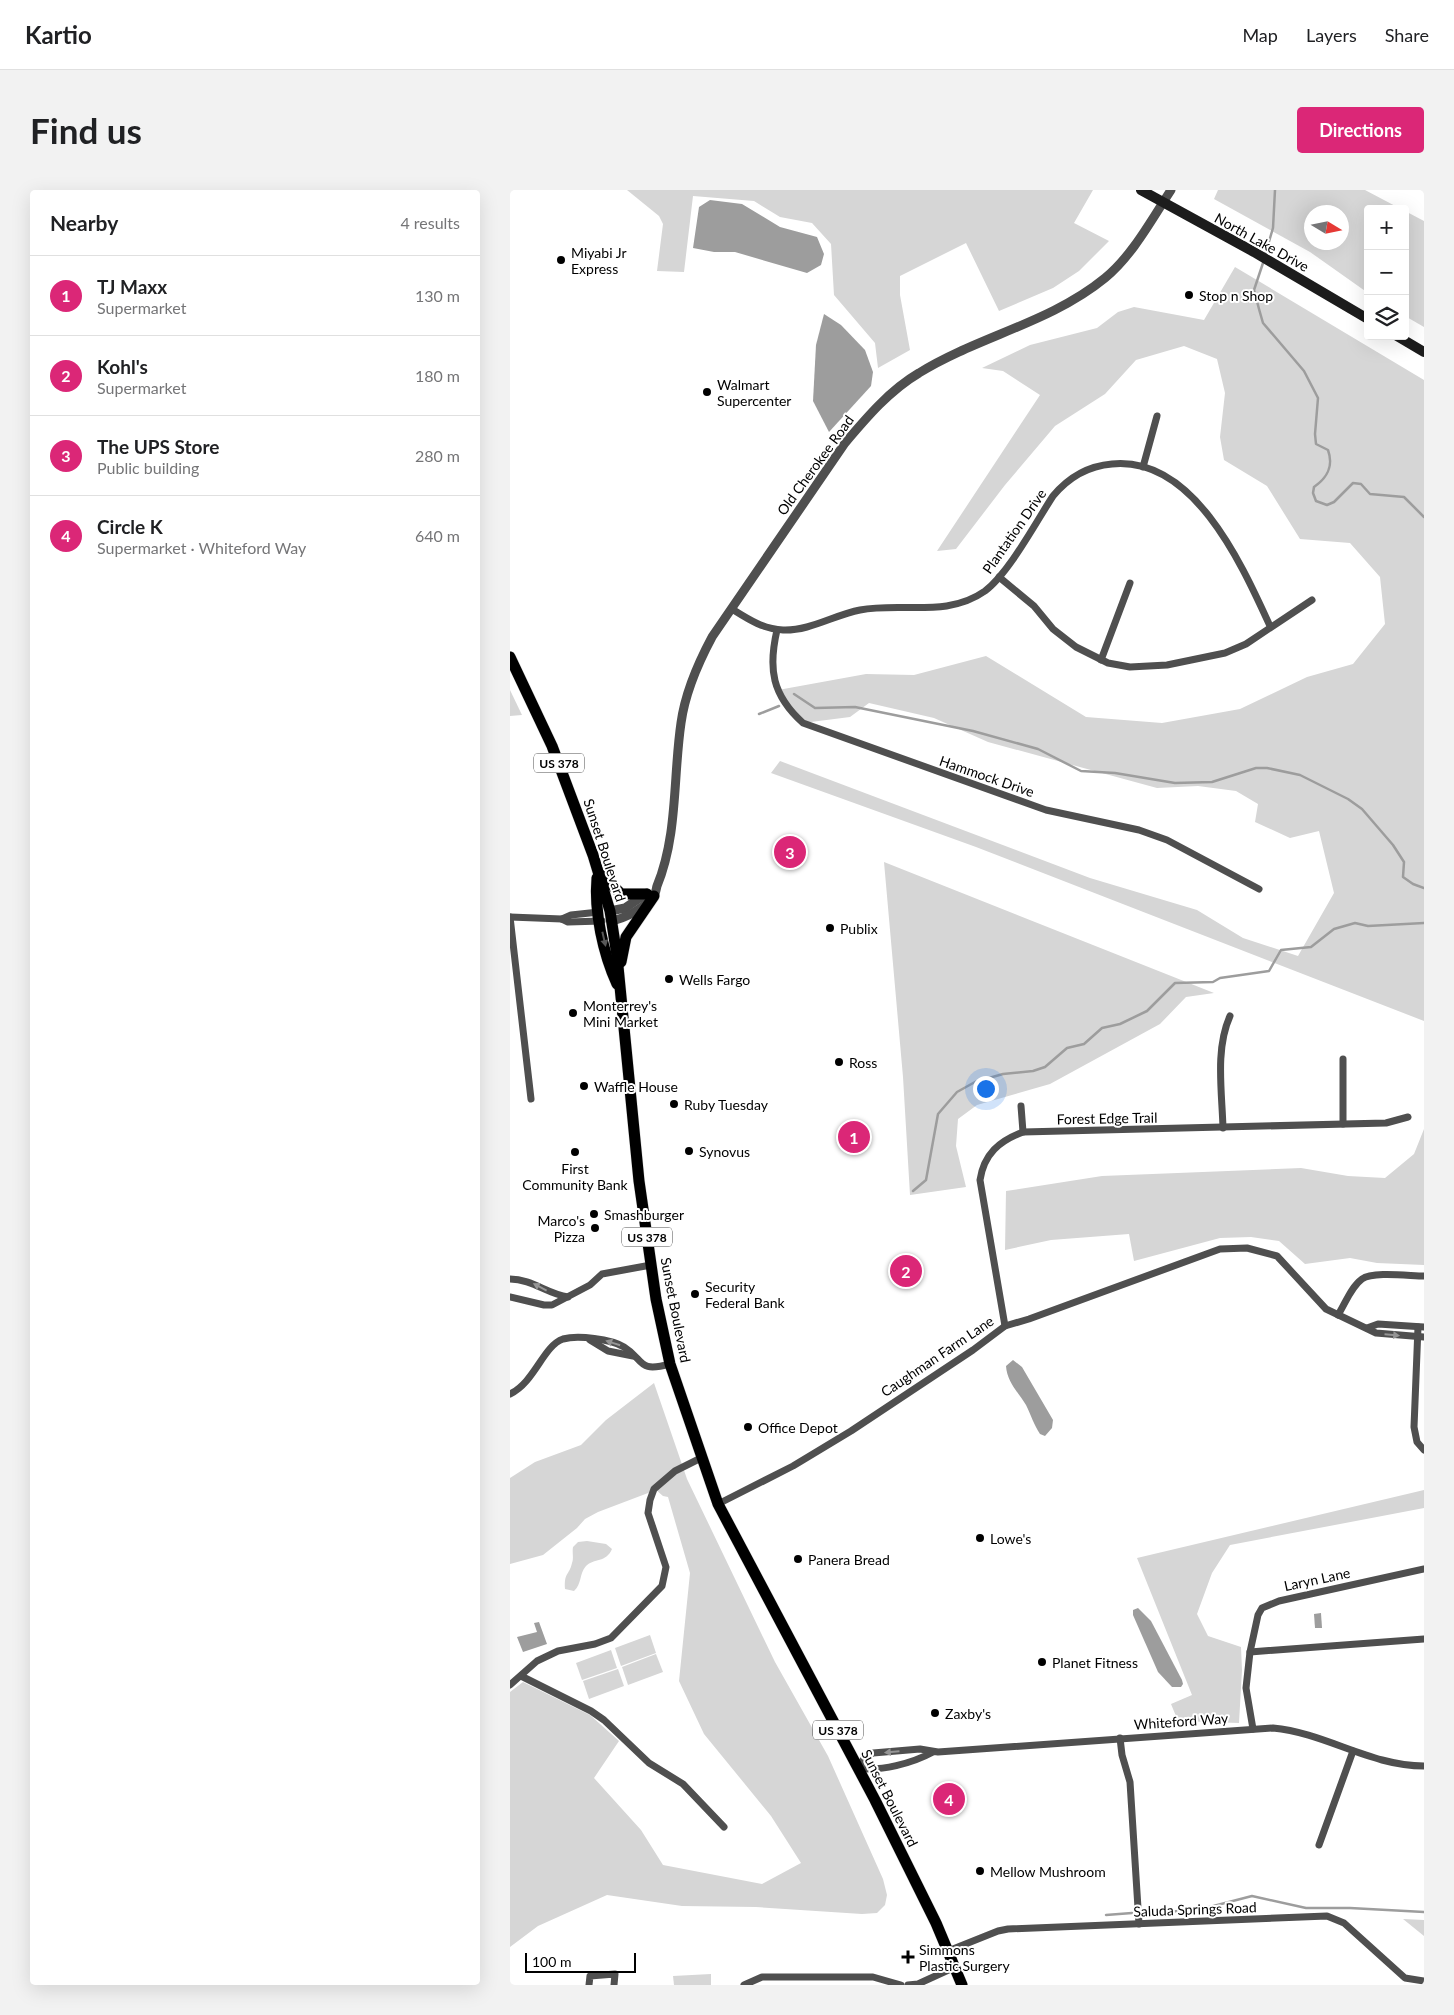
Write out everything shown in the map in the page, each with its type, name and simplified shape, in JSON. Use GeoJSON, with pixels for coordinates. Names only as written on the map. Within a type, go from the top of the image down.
{"type":"FeatureCollection","features":[{"type":"Feature","properties":{"kind":"main road","name":"North Lake Drive"},"geometry":{"type":"LineString","coordinates":[[1141,190],[1254,252],[1364,317]]}},
{"type":"Feature","properties":{"kind":"main road"},"geometry":{"type":"LineString","coordinates":[[1404,340],[1424,352]]}},
{"type":"Feature","properties":{"kind":"main road","name":"Sunset Boulevard"},"geometry":{"type":"LineString","coordinates":[[510,657],[552,746],[597,870],[596,888],[620,985],[639,1181],[651,1265],[670,1364],[701,1458],[718,1504],[858,1768],[948,1951],[962,1985]]}},
{"type":"Feature","properties":{"kind":"main road"},"geometry":{"type":"LineString","coordinates":[[597,870],[621,894],[653,892]]}},
{"type":"Feature","properties":{"kind":"main road"},"geometry":{"type":"LineString","coordinates":[[620,985],[622,954],[626,937],[653,892]]}},
{"type":"Feature","properties":{"kind":"street","name":"Old Cherokee Road"},"geometry":{"type":"LineString","coordinates":[[653,892],[664,872],[669,851],[684,705],[700,660],[712,637],[810,492],[868,415],[918,373],[966,349],[1053,311],[1089,290],[1120,262],[1171,190]]}},
{"type":"Feature","properties":{"kind":"street"},"geometry":{"type":"LineString","coordinates":[[1142,467],[1157,416]]}},
{"type":"Feature","properties":{"kind":"street","name":"Plantation Drive"},"geometry":{"type":"LineString","coordinates":[[732,609],[756,624],[777,630],[800,629],[838,616],[872,608],[939,608],[959,604],[985,591],[999,577],[1053,496],[1068,480],[1101,466],[1124,464],[1142,467],[1170,480],[1212,521],[1233,550],[1270,626]]}},
{"type":"Feature","properties":{"kind":"street"},"geometry":{"type":"LineString","coordinates":[[999,577],[1034,606],[1064,639],[1100,660],[1115,665],[1145,667],[1196,660],[1225,653],[1246,644],[1270,626],[1312,600]]}},
{"type":"Feature","properties":{"kind":"street"},"geometry":{"type":"LineString","coordinates":[[1100,660],[1130,583]]}},
{"type":"Feature","properties":{"kind":"street","name":"Hammock Drive"},"geometry":{"type":"LineString","coordinates":[[777,630],[772,651],[772,668],[776,685],[787,706],[803,723],[1039,808],[1139,830],[1167,840],[1258,889]]}},
{"type":"Feature","properties":{"kind":"street"},"geometry":{"type":"LineString","coordinates":[[531,1099],[510,917],[562,919],[571,916],[604,916],[624,908],[653,892]]}},
{"type":"Feature","properties":{"kind":"street"},"geometry":{"type":"LineString","coordinates":[[1223,1128],[1222,1050],[1225,1028],[1230,1016]]}},
{"type":"Feature","properties":{"kind":"street"},"geometry":{"type":"LineString","coordinates":[[1343,1059],[1343,1124]]}},
{"type":"Feature","properties":{"kind":"street"},"geometry":{"type":"LineString","coordinates":[[1020,1106],[1022,1132]]}},
{"type":"Feature","properties":{"kind":"street","name":"Forest Edge Trail"},"geometry":{"type":"LineString","coordinates":[[1005,1326],[980,1180],[986,1158],[1004,1140],[1022,1132],[1386,1124],[1408,1117]]}},
{"type":"Feature","properties":{"kind":"street","name":"Caughman Farm Lane"},"geometry":{"type":"LineString","coordinates":[[718,1504],[793,1466],[851,1431],[973,1350],[1005,1326],[1029,1319],[1220,1249],[1247,1248],[1277,1256],[1326,1309],[1376,1334],[1421,1337]]}},
{"type":"Feature","properties":{"kind":"street"},"geometry":{"type":"LineString","coordinates":[[510,1297],[552,1305],[569,1297],[607,1272],[651,1265]]}},
{"type":"Feature","properties":{"kind":"street"},"geometry":{"type":"LineString","coordinates":[[1338,1315],[1362,1279],[1379,1276],[1424,1276]]}},
{"type":"Feature","properties":{"kind":"street"},"geometry":{"type":"LineString","coordinates":[[510,1279],[530,1282],[552,1294],[569,1297]]}},
{"type":"Feature","properties":{"kind":"street"},"geometry":{"type":"LineString","coordinates":[[1367,1328],[1378,1324],[1421,1327],[1414,1427],[1417,1442],[1424,1450]]}},
{"type":"Feature","properties":{"kind":"street"},"geometry":{"type":"LineString","coordinates":[[510,1394],[526,1383],[548,1352],[558,1342],[575,1338],[615,1342],[627,1349],[646,1366],[655,1368],[670,1364]]}},
{"type":"Feature","properties":{"kind":"street"},"geometry":{"type":"LineString","coordinates":[[589,1340],[608,1352],[633,1356]]}},
{"type":"Feature","properties":{"kind":"street"},"geometry":{"type":"LineString","coordinates":[[510,1685],[537,1661],[558,1651],[595,1644],[611,1638],[662,1586],[666,1568],[648,1513],[650,1500],[654,1489],[676,1471],[701,1458]]}},
{"type":"Feature","properties":{"kind":"street","name":"Laryn Lane"},"geometry":{"type":"LineString","coordinates":[[1252,1729],[1246,1688],[1250,1652],[1258,1615],[1262,1608],[1270,1604],[1424,1569]]}},
{"type":"Feature","properties":{"kind":"street"},"geometry":{"type":"LineString","coordinates":[[1250,1652],[1424,1639]]}},
{"type":"Feature","properties":{"kind":"street"},"geometry":{"type":"LineString","coordinates":[[521,1676],[591,1711],[604,1720],[649,1763],[683,1784],[724,1827]]}},
{"type":"Feature","properties":{"kind":"street","name":"Whiteford Way"},"geometry":{"type":"LineString","coordinates":[[933,1752],[919,1758],[872,1770],[858,1768],[865,1757],[873,1753],[920,1749],[933,1752],[1273,1728],[1302,1732],[1393,1764],[1424,1766]]}},
{"type":"Feature","properties":{"kind":"street"},"geometry":{"type":"LineString","coordinates":[[1120,1738],[1122,1755],[1130,1782],[1138,1924]]}},
{"type":"Feature","properties":{"kind":"street"},"geometry":{"type":"LineString","coordinates":[[1319,1845],[1353,1751]]}},
{"type":"Feature","properties":{"kind":"street","name":"Saluda Springs Road"},"geometry":{"type":"LineString","coordinates":[[948,1951],[998,1930],[1008,1929],[1327,1916],[1344,1923],[1405,1978],[1424,1980]]}},
{"type":"Feature","properties":{"kind":"street"},"geometry":{"type":"LineString","coordinates":[[908,1985],[918,1984],[955,1967]]}},
{"type":"Feature","properties":{"kind":"street"},"geometry":{"type":"LineString","coordinates":[[589,1985],[590,1976],[614,1974],[614,1985]]}},
{"type":"Feature","properties":{"kind":"street"},"geometry":{"type":"LineString","coordinates":[[744,1985],[762,1977],[872,1977],[902,1985]]}},
{"type":"Feature","properties":{"kind":"shaded area"},"geometry":{"type":"Polygon","coordinates":[[[627,190],[1093,190],[1074,223],[1109,241],[1079,271],[1053,288],[999,311],[966,243],[900,276],[900,295],[910,350],[878,368],[875,343],[834,295],[831,244],[812,223],[780,217],[754,201],[693,196],[684,272],[657,271],[663,224],[659,216],[627,190]]]}},
{"type":"Feature","properties":{"kind":"shaded area"},"geometry":{"type":"Polygon","coordinates":[[[1218,190],[1365,190],[1393,205],[1364,205],[1364,290],[1306,250],[1349,250],[1349,205],[1304,205],[1304,249],[1214,199],[1218,190]]]}},
{"type":"Feature","properties":{"kind":"shaded area"},"geometry":{"type":"Polygon","coordinates":[[[710,200],[742,204],[780,227],[817,237],[824,254],[821,265],[807,273],[735,252],[714,252],[693,248],[699,207],[710,200]]]}},
{"type":"Feature","properties":{"kind":"shaded area"},"geometry":{"type":"Polygon","coordinates":[[[1409,213],[1424,221],[1424,327],[1409,318],[1409,213]]]}},
{"type":"Feature","properties":{"kind":"shaded area"},"geometry":{"type":"Polygon","coordinates":[[[1235,267],[1424,380],[1424,1021],[976,847],[771,773],[780,761],[1090,878],[1197,910],[1243,938],[1298,956],[1334,893],[1319,831],[1290,838],[1255,822],[1258,804],[1236,791],[1198,786],[1157,788],[988,742],[934,718],[869,703],[850,717],[803,723],[778,690],[866,674],[914,675],[986,656],[1086,717],[1162,723],[1240,709],[1307,677],[1353,664],[1385,624],[1380,577],[1350,543],[1300,539],[1267,486],[1224,460],[1220,437],[1225,393],[1217,359],[1184,346],[1136,360],[1105,394],[1055,426],[1005,485],[956,549],[937,551],[1040,395],[1003,371],[982,368],[1030,345],[1097,328],[1118,312],[1134,307],[1204,320],[1235,267]]]}},
{"type":"Feature","properties":{"kind":"shaded area"},"geometry":{"type":"Polygon","coordinates":[[[824,314],[841,325],[865,350],[873,372],[871,386],[829,432],[813,401],[816,345],[824,314]]]}},
{"type":"Feature","properties":{"kind":"shaded area"},"geometry":{"type":"Polygon","coordinates":[[[510,690],[522,715],[510,716],[510,690]]]}},
{"type":"Feature","properties":{"kind":"shaded area"},"geometry":{"type":"Polygon","coordinates":[[[884,862],[1214,993],[1186,997],[1160,1024],[1050,1084],[977,1105],[958,1119],[956,1146],[966,1187],[910,1195],[903,1077],[884,862]]]}},
{"type":"Feature","properties":{"kind":"shaded area"},"geometry":{"type":"Polygon","coordinates":[[[1424,1129],[1424,1265],[1377,1263],[1350,1258],[1305,1264],[1279,1241],[1251,1237],[1220,1238],[1134,1261],[1129,1234],[1051,1240],[1005,1250],[1006,1191],[1102,1176],[1301,1168],[1348,1176],[1385,1178],[1414,1154],[1424,1129]]]}},
{"type":"Feature","properties":{"kind":"shaded area"},"geometry":{"type":"Polygon","coordinates":[[[1013,1360],[1022,1367],[1053,1420],[1052,1428],[1045,1436],[1040,1434],[1026,1405],[1008,1377],[1006,1366],[1013,1360]]]}},
{"type":"Feature","properties":{"kind":"shaded area"},"geometry":{"type":"Polygon","coordinates":[[[654,1383],[687,1479],[775,1662],[828,1756],[883,1879],[887,1895],[885,1905],[877,1913],[862,1914],[756,1907],[682,1906],[607,1895],[538,1926],[510,1947],[510,1692],[523,1682],[590,1715],[619,1741],[594,1778],[641,1830],[663,1865],[762,1884],[801,1863],[771,1816],[704,1734],[679,1681],[690,1573],[668,1497],[663,1496],[656,1490],[598,1512],[585,1519],[577,1528],[543,1555],[510,1564],[510,1478],[535,1462],[581,1445],[606,1420],[654,1383]]]}},
{"type":"Feature","properties":{"kind":"shaded area"},"geometry":{"type":"Polygon","coordinates":[[[1424,1490],[1424,1508],[1230,1545],[1212,1573],[1197,1614],[1208,1636],[1241,1647],[1242,1670],[1239,1723],[1178,1721],[1171,1704],[1192,1695],[1137,1558],[1424,1490]]]}},
{"type":"Feature","properties":{"kind":"shaded area"},"geometry":{"type":"Polygon","coordinates":[[[587,1541],[606,1544],[612,1549],[607,1556],[586,1566],[574,1591],[565,1589],[566,1577],[573,1561],[573,1547],[578,1542],[587,1541]]]}},
{"type":"Feature","properties":{"kind":"shaded area"},"geometry":{"type":"Polygon","coordinates":[[[1138,1608],[1151,1621],[1182,1680],[1183,1684],[1181,1687],[1172,1687],[1158,1672],[1133,1615],[1133,1610],[1138,1608]]]}},
{"type":"Feature","properties":{"kind":"shaded area"},"geometry":{"type":"Polygon","coordinates":[[[1321,1613],[1322,1628],[1315,1628],[1314,1614],[1321,1613]]]}},
{"type":"Feature","properties":{"kind":"shaded area"},"geometry":{"type":"Polygon","coordinates":[[[539,1622],[547,1644],[523,1652],[517,1637],[537,1632],[534,1623],[539,1622]]]}},
{"type":"Feature","properties":{"kind":"shaded area"},"geometry":{"type":"Polygon","coordinates":[[[650,1635],[656,1653],[621,1666],[615,1648],[650,1635]]]}},
{"type":"Feature","properties":{"kind":"shaded area"},"geometry":{"type":"Polygon","coordinates":[[[611,1650],[617,1668],[582,1680],[576,1663],[611,1650]]]}},
{"type":"Feature","properties":{"kind":"shaded area"},"geometry":{"type":"Polygon","coordinates":[[[656,1654],[663,1672],[628,1685],[622,1667],[656,1654]]]}},
{"type":"Feature","properties":{"kind":"shaded area"},"geometry":{"type":"Polygon","coordinates":[[[618,1669],[624,1686],[589,1699],[583,1681],[618,1669]]]}},
{"type":"Feature","properties":{"kind":"shaded area"},"geometry":{"type":"Polygon","coordinates":[[[1403,1919],[1424,1920],[1424,1936],[1403,1919]]]}},
{"type":"Feature","properties":{"kind":"shaded area"},"geometry":{"type":"Polygon","coordinates":[[[711,1974],[711,1985],[674,1985],[673,1976],[711,1974]]]}},
{"type":"Feature","properties":{"kind":"waterway"},"geometry":{"type":"LineString","coordinates":[[1265,255],[1273,228],[1275,190]]}},
{"type":"Feature","properties":{"kind":"waterway"},"geometry":{"type":"LineString","coordinates":[[1264,260],[1254,290],[1263,323],[1304,371],[1318,398],[1316,444],[1328,450],[1330,467],[1323,480],[1314,487],[1313,493],[1316,501],[1327,505],[1334,502],[1353,483],[1361,484],[1370,494],[1404,497],[1424,517]]}},
{"type":"Feature","properties":{"kind":"waterway"},"geometry":{"type":"LineString","coordinates":[[794,694],[815,708],[855,707],[973,731],[1038,749],[1081,771],[1115,773],[1175,783],[1212,782],[1256,768],[1267,768],[1300,775],[1348,799],[1362,809],[1393,845],[1404,862],[1403,877],[1413,884],[1424,888]]}},
{"type":"Feature","properties":{"kind":"waterway"},"geometry":{"type":"LineString","coordinates":[[759,714],[779,706]]}},
{"type":"Feature","properties":{"kind":"waterway"},"geometry":{"type":"LineString","coordinates":[[913,1191],[926,1180],[938,1114],[957,1092],[975,1082],[1003,1074],[1033,1071],[1045,1067],[1067,1048],[1084,1044],[1102,1028],[1120,1024],[1147,1011],[1175,983],[1213,982],[1220,978],[1269,971],[1281,950],[1311,947],[1334,929],[1355,923],[1368,926],[1424,923]]}},
{"type":"Feature","properties":{"kind":"waterway"},"geometry":{"type":"LineString","coordinates":[[1144,1913],[1198,1910],[1252,1896],[1306,1908],[1424,1912]]}},
{"type":"Feature","properties":{"kind":"waterway"},"geometry":{"type":"LineString","coordinates":[[1106,1915],[1132,1913]]}},
{"type":"Feature","properties":{"kind":"place","name":"Miyabi Jr Express"},"geometry":{"type":"Point","coordinates":[561,260]}},
{"type":"Feature","properties":{"kind":"place","name":"Stop n Shop"},"geometry":{"type":"Point","coordinates":[1189,295]}},
{"type":"Feature","properties":{"kind":"place","name":"Walmart Supercenter"},"geometry":{"type":"Point","coordinates":[707,392]}},
{"type":"Feature","properties":{"kind":"place","name":"The UPS Store"},"geometry":{"type":"Point","coordinates":[790,852]}},
{"type":"Feature","properties":{"kind":"place","name":"Publix"},"geometry":{"type":"Point","coordinates":[830,928]}},
{"type":"Feature","properties":{"kind":"place","name":"Wells Fargo"},"geometry":{"type":"Point","coordinates":[669,979]}},
{"type":"Feature","properties":{"kind":"place","name":"Monterrey's Mini Market"},"geometry":{"type":"Point","coordinates":[573,1013]}},
{"type":"Feature","properties":{"kind":"place","name":"Ross"},"geometry":{"type":"Point","coordinates":[839,1062]}},
{"type":"Feature","properties":{"kind":"place","name":"Waffle House"},"geometry":{"type":"Point","coordinates":[584,1086]}},
{"type":"Feature","properties":{"kind":"place","name":"Ruby Tuesday"},"geometry":{"type":"Point","coordinates":[674,1104]}},
{"type":"Feature","properties":{"kind":"place","name":"TJ Maxx"},"geometry":{"type":"Point","coordinates":[854,1137]}},
{"type":"Feature","properties":{"kind":"place","name":"Synovus"},"geometry":{"type":"Point","coordinates":[689,1151]}},
{"type":"Feature","properties":{"kind":"place","name":"First Community Bank"},"geometry":{"type":"Point","coordinates":[575,1152]}},
{"type":"Feature","properties":{"kind":"place","name":"Smashburger"},"geometry":{"type":"Point","coordinates":[594,1214]}},
{"type":"Feature","properties":{"kind":"place","name":"Marco's Pizza"},"geometry":{"type":"Point","coordinates":[595,1228]}},
{"type":"Feature","properties":{"kind":"place","name":"Kohl's"},"geometry":{"type":"Point","coordinates":[906,1271]}},
{"type":"Feature","properties":{"kind":"place","name":"Security Federal Bank"},"geometry":{"type":"Point","coordinates":[695,1294]}},
{"type":"Feature","properties":{"kind":"place","name":"Office Depot"},"geometry":{"type":"Point","coordinates":[748,1427]}},
{"type":"Feature","properties":{"kind":"place","name":"Lowe's"},"geometry":{"type":"Point","coordinates":[980,1538]}},
{"type":"Feature","properties":{"kind":"place","name":"Panera Bread"},"geometry":{"type":"Point","coordinates":[798,1559]}},
{"type":"Feature","properties":{"kind":"place","name":"Planet Fitness"},"geometry":{"type":"Point","coordinates":[1042,1662]}},
{"type":"Feature","properties":{"kind":"place","name":"Zaxby's"},"geometry":{"type":"Point","coordinates":[935,1713]}},
{"type":"Feature","properties":{"kind":"place","name":"Circle K"},"geometry":{"type":"Point","coordinates":[949,1799]}},
{"type":"Feature","properties":{"kind":"place","name":"Mellow Mushroom"},"geometry":{"type":"Point","coordinates":[980,1871]}},
{"type":"Feature","properties":{"kind":"place","name":"Simmons Plastic Surgery"},"geometry":{"type":"Point","coordinates":[908,1957]}}]}
